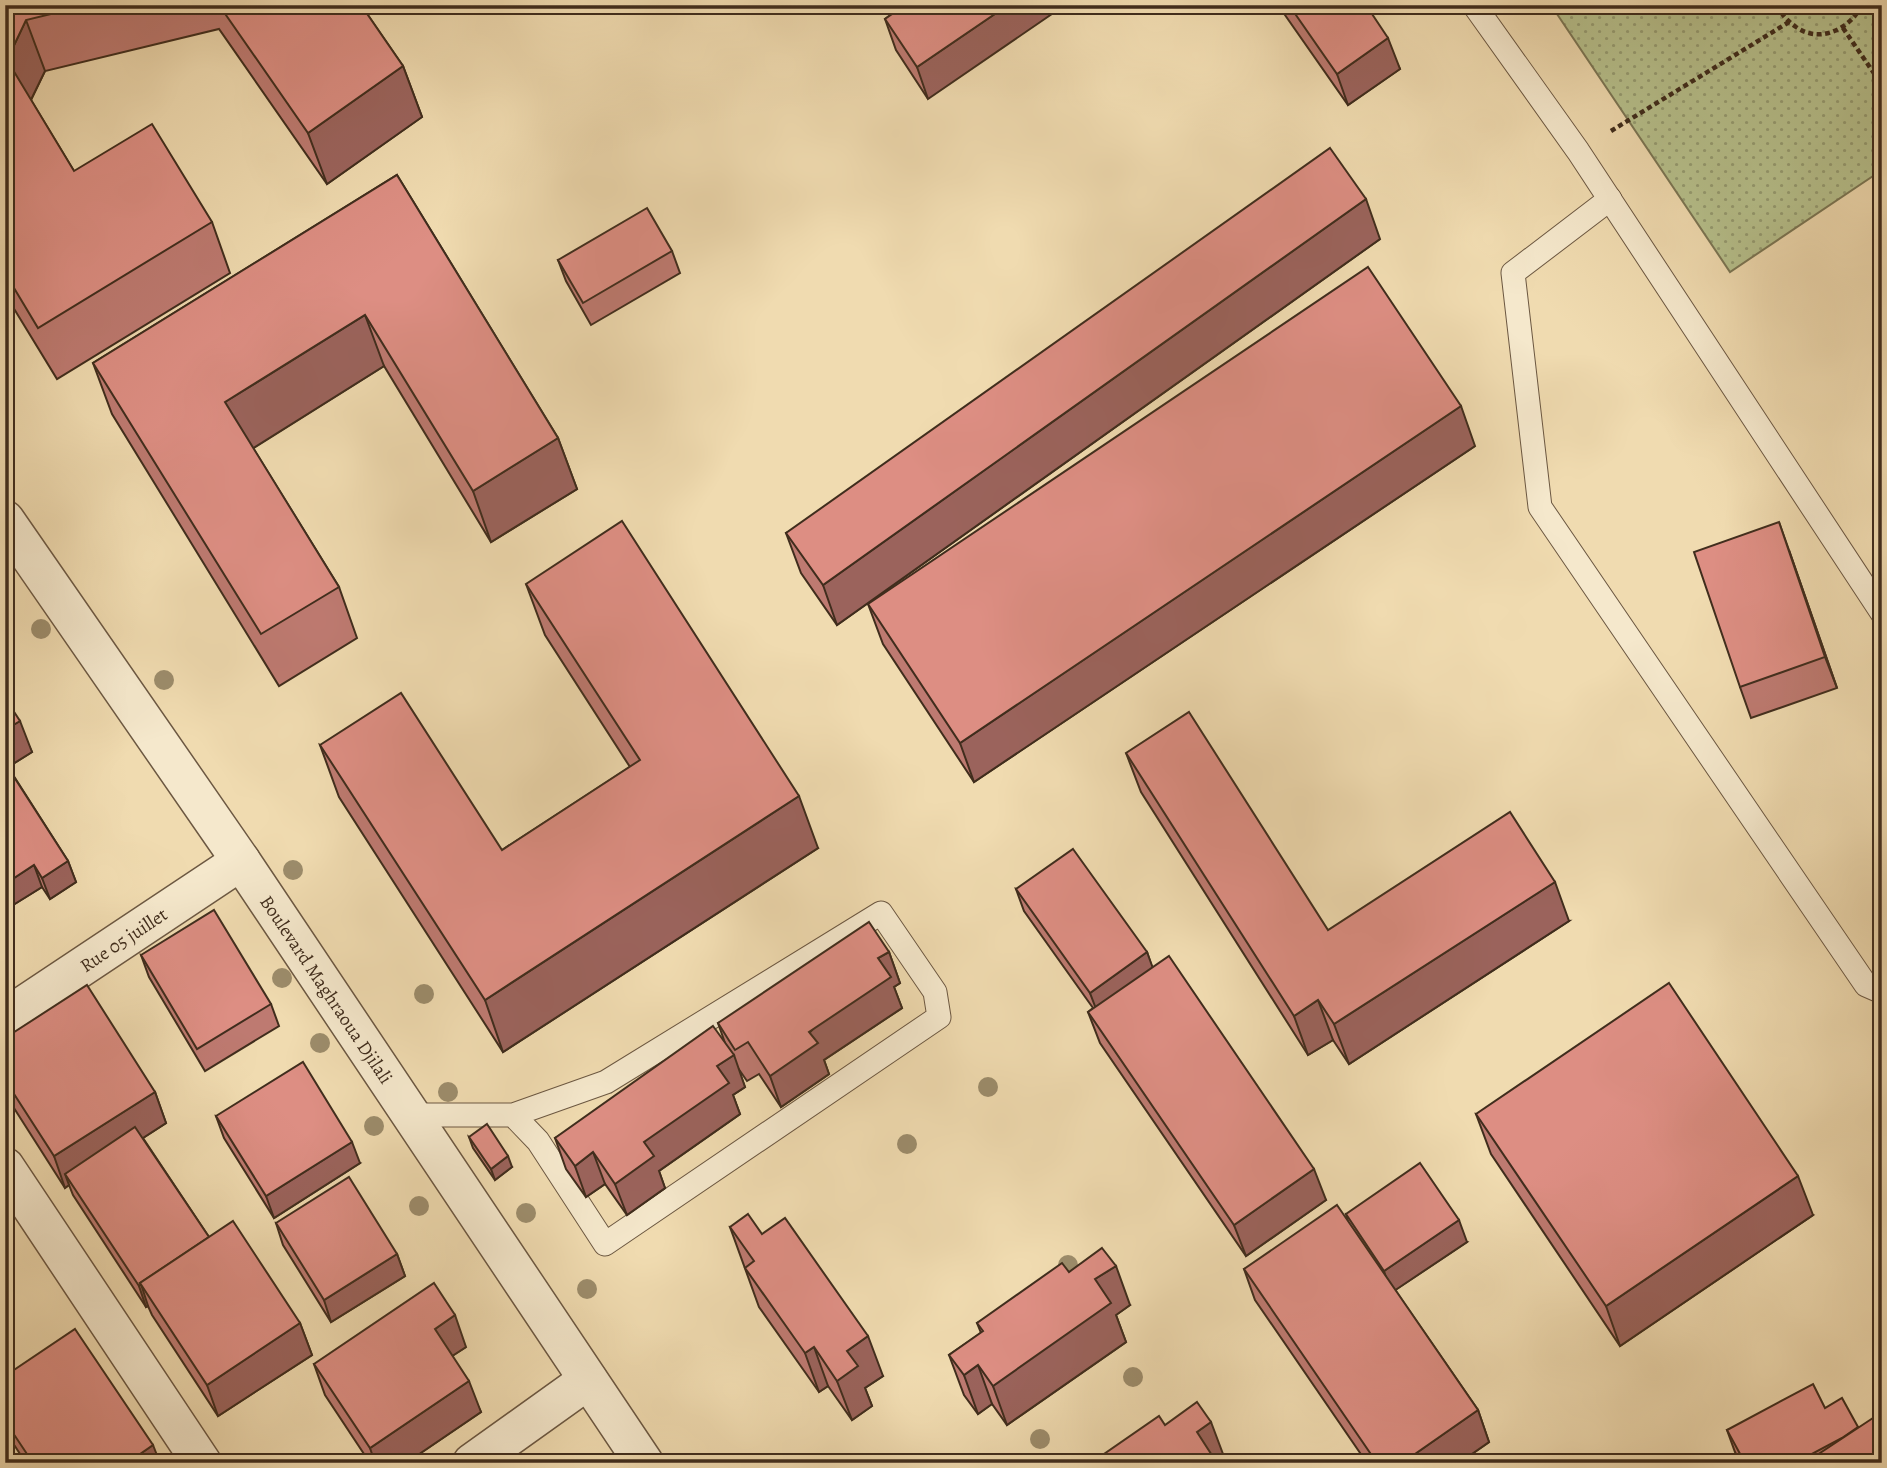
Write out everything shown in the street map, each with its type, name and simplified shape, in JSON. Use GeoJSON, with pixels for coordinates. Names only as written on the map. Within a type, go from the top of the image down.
{"type":"FeatureCollection","features":[{"type":"Feature","properties":{"kind":"street","name":"Boulevard Maghraoua Djilali"},"geometry":{"type":"LineString","coordinates":[[5,520],[241,861],[644,1463]]}},
{"type":"Feature","properties":{"kind":"street","name":"Rue 05 juillet"},"geometry":{"type":"LineString","coordinates":[[5,1018],[241,861]]}},
{"type":"Feature","properties":{"kind":"street"},"geometry":{"type":"LineString","coordinates":[[5,1167],[202,1463]]}},
{"type":"Feature","properties":{"kind":"street"},"geometry":{"type":"LineString","coordinates":[[472,1463],[588,1380]]}},
{"type":"Feature","properties":{"kind":"lane"},"geometry":{"type":"LineString","coordinates":[[1474,5],[1578,151],[1882,612]]}},
{"type":"Feature","properties":{"kind":"lane"},"geometry":{"type":"LineString","coordinates":[[1610,199],[1513,273],[1540,507],[1866,985],[1882,992]]}},
{"type":"Feature","properties":{"kind":"lane"},"geometry":{"type":"LineString","coordinates":[[410,1115],[513,1115],[606,1082],[881,913],[935,992],[939,1017],[606,1244],[538,1141],[513,1115]]}},
{"type":"Feature","properties":{"kind":"path"},"geometry":{"type":"LineString","coordinates":[[1779,5],[1789,22],[1801,30],[1815,34],[1829,34],[1843,28],[1862,5]]}},
{"type":"Feature","properties":{"kind":"path"},"geometry":{"type":"LineString","coordinates":[[1578,151],[1789,22]]}},
{"type":"Feature","properties":{"kind":"path"},"geometry":{"type":"LineString","coordinates":[[1843,28],[1882,85]]}},
{"type":"Feature","properties":{"kind":"green space"},"geometry":{"type":"Polygon","coordinates":[[[1551,5],[1882,5],[1882,170],[1730,272],[1551,5]]]}},
{"type":"Feature","properties":{"kind":"building"},"geometry":{"type":"Polygon","coordinates":[[[5,5],[88,5],[26,20],[7,60],[74,171],[152,124],[212,222],[38,328],[5,273],[5,5]]]}},
{"type":"Feature","properties":{"kind":"building"},"geometry":{"type":"Polygon","coordinates":[[[219,5],[361,5],[403,66],[308,133],[219,5]]]}},
{"type":"Feature","properties":{"kind":"building"},"geometry":{"type":"Polygon","coordinates":[[[905,5],[1008,5],[917,67],[885,19],[905,5]]]}},
{"type":"Feature","properties":{"kind":"building"},"geometry":{"type":"Polygon","coordinates":[[[1289,5],[1366,5],[1388,38],[1337,74],[1289,5]]]}},
{"type":"Feature","properties":{"kind":"building"},"geometry":{"type":"Polygon","coordinates":[[[1330,148],[1366,199],[823,585],[786,533],[1330,148]]]}},
{"type":"Feature","properties":{"kind":"building"},"geometry":{"type":"Polygon","coordinates":[[[397,175],[558,438],[473,491],[365,315],[225,402],[339,587],[261,634],[93,363],[397,175]]]}},
{"type":"Feature","properties":{"kind":"building"},"geometry":{"type":"Polygon","coordinates":[[[647,208],[672,251],[583,303],[558,260],[647,208]]]}},
{"type":"Feature","properties":{"kind":"building"},"geometry":{"type":"Polygon","coordinates":[[[1368,267],[1461,406],[960,743],[868,604],[1368,267]]]}},
{"type":"Feature","properties":{"kind":"building"},"geometry":{"type":"Polygon","coordinates":[[[622,521],[799,796],[485,1000],[320,745],[401,693],[502,850],[640,760],[526,584],[622,521]]]}},
{"type":"Feature","properties":{"kind":"building"},"geometry":{"type":"Polygon","coordinates":[[[1779,522],[1825,657],[1740,687],[1694,552],[1779,522]]]}},
{"type":"Feature","properties":{"kind":"building"},"geometry":{"type":"Polygon","coordinates":[[[5,698],[20,721],[5,730],[5,698]]]}},
{"type":"Feature","properties":{"kind":"building"},"geometry":{"type":"Polygon","coordinates":[[[1189,712],[1328,930],[1510,812],[1555,882],[1334,1024],[1318,1000],[1294,1016],[1126,753],[1189,712]]]}},
{"type":"Feature","properties":{"kind":"building"},"geometry":{"type":"Polygon","coordinates":[[[5,763],[68,861],[42,878],[34,865],[5,884],[5,763]]]}},
{"type":"Feature","properties":{"kind":"building"},"geometry":{"type":"Polygon","coordinates":[[[1073,849],[1147,952],[1090,993],[1016,889],[1073,849]]]}},
{"type":"Feature","properties":{"kind":"building"},"geometry":{"type":"Polygon","coordinates":[[[214,910],[271,1004],[197,1049],[141,955],[214,910]]]}},
{"type":"Feature","properties":{"kind":"building"},"geometry":{"type":"Polygon","coordinates":[[[869,922],[889,952],[878,958],[891,977],[809,1032],[818,1043],[770,1076],[748,1042],[735,1050],[718,1023],[869,922]]]}},
{"type":"Feature","properties":{"kind":"building"},"geometry":{"type":"Polygon","coordinates":[[[1169,956],[1314,1169],[1234,1225],[1088,1012],[1169,956]]]}},
{"type":"Feature","properties":{"kind":"building"},"geometry":{"type":"Polygon","coordinates":[[[1669,983],[1798,1176],[1606,1306],[1476,1114],[1669,983]]]}},
{"type":"Feature","properties":{"kind":"building"},"geometry":{"type":"Polygon","coordinates":[[[87,985],[155,1092],[54,1156],[5,1080],[5,1038],[87,985]]]}},
{"type":"Feature","properties":{"kind":"building"},"geometry":{"type":"Polygon","coordinates":[[[713,1026],[734,1055],[717,1066],[729,1083],[644,1142],[654,1156],[615,1184],[593,1152],[575,1166],[555,1138],[713,1026]]]}},
{"type":"Feature","properties":{"kind":"building"},"geometry":{"type":"Polygon","coordinates":[[[303,1062],[352,1142],[266,1196],[216,1116],[303,1062]]]}},
{"type":"Feature","properties":{"kind":"building"},"geometry":{"type":"Polygon","coordinates":[[[487,1124],[508,1156],[491,1169],[469,1137],[487,1124]]]}},
{"type":"Feature","properties":{"kind":"building"},"geometry":{"type":"Polygon","coordinates":[[[135,1127],[209,1237],[139,1286],[65,1174],[135,1127]]]}},
{"type":"Feature","properties":{"kind":"building"},"geometry":{"type":"Polygon","coordinates":[[[1420,1163],[1459,1220],[1384,1271],[1346,1214],[1420,1163]]]}},
{"type":"Feature","properties":{"kind":"building"},"geometry":{"type":"Polygon","coordinates":[[[349,1177],[397,1254],[324,1300],[276,1223],[349,1177]]]}},
{"type":"Feature","properties":{"kind":"building"},"geometry":{"type":"Polygon","coordinates":[[[1337,1205],[1478,1410],[1402,1463],[1377,1463],[1244,1269],[1337,1205]]]}},
{"type":"Feature","properties":{"kind":"building"},"geometry":{"type":"Polygon","coordinates":[[[748,1214],[762,1234],[785,1218],[868,1336],[847,1351],[858,1366],[837,1381],[814,1347],[805,1353],[745,1268],[754,1261],[730,1227],[748,1214]]]}},
{"type":"Feature","properties":{"kind":"building"},"geometry":{"type":"Polygon","coordinates":[[[233,1221],[300,1323],[207,1385],[140,1283],[233,1221]]]}},
{"type":"Feature","properties":{"kind":"building"},"geometry":{"type":"Polygon","coordinates":[[[1102,1248],[1116,1266],[1095,1279],[1111,1303],[993,1386],[978,1365],[964,1375],[949,1355],[983,1331],[977,1323],[1062,1263],[1069,1272],[1102,1248]]]}},
{"type":"Feature","properties":{"kind":"building"},"geometry":{"type":"Polygon","coordinates":[[[434,1283],[455,1315],[435,1329],[469,1381],[370,1448],[314,1364],[434,1283]]]}},
{"type":"Feature","properties":{"kind":"building"},"geometry":{"type":"Polygon","coordinates":[[[75,1329],[153,1445],[127,1463],[45,1463],[41,1458],[33,1463],[5,1421],[5,1376],[75,1329]]]}},
{"type":"Feature","properties":{"kind":"building"},"geometry":{"type":"Polygon","coordinates":[[[1813,1384],[1825,1408],[1842,1398],[1858,1427],[1795,1463],[1745,1463],[1727,1430],[1813,1384]]]}},
{"type":"Feature","properties":{"kind":"building"},"geometry":{"type":"Polygon","coordinates":[[[1197,1402],[1211,1422],[1197,1432],[1215,1460],[1211,1463],[1091,1463],[1159,1416],[1165,1425],[1197,1402]]]}},
{"type":"Feature","properties":{"kind":"building"},"geometry":{"type":"Polygon","coordinates":[[[1882,1412],[1882,1463],[1805,1463],[1882,1412]]]}},
{"type":"Feature","properties":{"kind":"building"},"geometry":{"type":"Polygon","coordinates":[[[764,1456],[769,1463],[755,1463],[764,1456]]]}}]}
